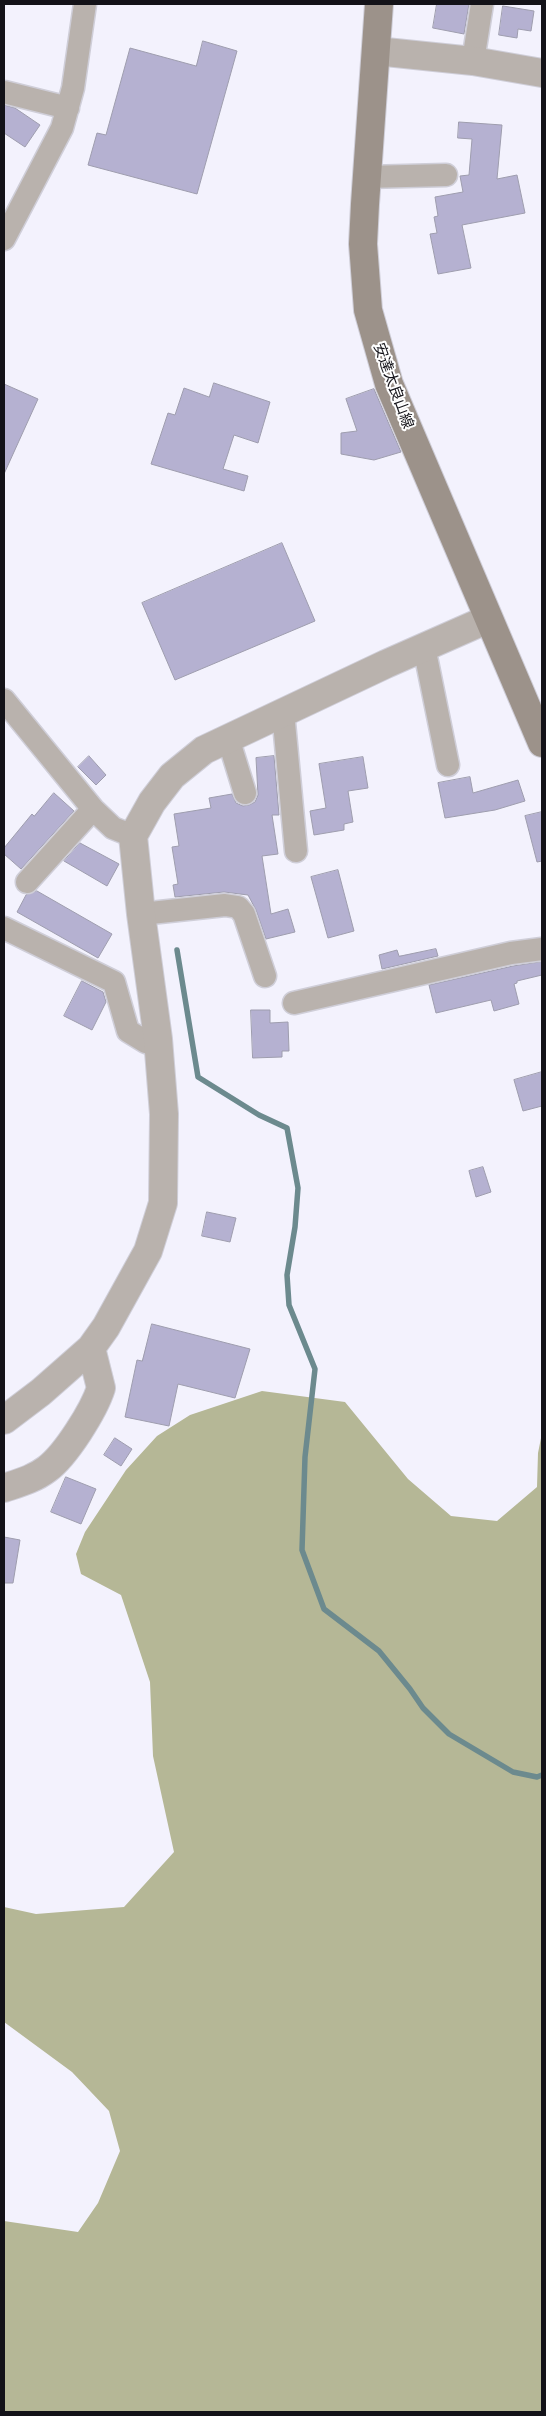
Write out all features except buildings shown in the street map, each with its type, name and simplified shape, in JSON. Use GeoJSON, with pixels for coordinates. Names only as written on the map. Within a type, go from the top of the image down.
{"type":"FeatureCollection","features":[{"type":"Feature","properties":{"kind":"main road","name":"安達太良山線"},"geometry":{"type":"LineString","coordinates":[[379,4],[363,244],[368,310],[389,384],[542,743]]}},
{"type":"Feature","properties":{"kind":"street"},"geometry":{"type":"LineString","coordinates":[[4,239],[54,147],[68,108],[77,67],[85,4]]}},
{"type":"Feature","properties":{"kind":"street"},"geometry":{"type":"LineString","coordinates":[[473,61],[482,4]]}},
{"type":"Feature","properties":{"kind":"street"},"geometry":{"type":"LineString","coordinates":[[376,51],[473,61],[542,73]]}},
{"type":"Feature","properties":{"kind":"street"},"geometry":{"type":"LineString","coordinates":[[4,92],[68,108]]}},
{"type":"Feature","properties":{"kind":"street"},"geometry":{"type":"LineString","coordinates":[[366,177],[446,175]]}},
{"type":"Feature","properties":{"kind":"street"},"geometry":{"type":"LineString","coordinates":[[4,1420],[41,1392],[91,1348],[106,1327],[148,1251],[163,1203],[164,1114],[158,1045],[133,836],[152,802],[172,776],[204,750],[488,619]]}},
{"type":"Feature","properties":{"kind":"street"},"geometry":{"type":"LineString","coordinates":[[424,647],[448,765]]}},
{"type":"Feature","properties":{"kind":"street"},"geometry":{"type":"LineString","coordinates":[[4,700],[93,809],[113,828],[133,836]]}},
{"type":"Feature","properties":{"kind":"street"},"geometry":{"type":"LineString","coordinates":[[283,712],[296,851]]}},
{"type":"Feature","properties":{"kind":"street"},"geometry":{"type":"LineString","coordinates":[[228,738],[245,794]]}},
{"type":"Feature","properties":{"kind":"street"},"geometry":{"type":"LineString","coordinates":[[27,882],[93,809]]}},
{"type":"Feature","properties":{"kind":"street"},"geometry":{"type":"LineString","coordinates":[[141,914],[225,905],[238,907],[244,914],[265,976]]}},
{"type":"Feature","properties":{"kind":"street"},"geometry":{"type":"LineString","coordinates":[[4,928],[114,982],[128,1031],[146,1042],[158,1045]]}},
{"type":"Feature","properties":{"kind":"street"},"geometry":{"type":"LineString","coordinates":[[294,1003],[511,953],[542,949]]}},
{"type":"Feature","properties":{"kind":"street"},"geometry":{"type":"LineString","coordinates":[[4,1488],[32,1478],[48,1468],[78,1431],[101,1388],[91,1348]]}},
{"type":"Feature","properties":{"kind":"green space"},"geometry":{"type":"Polygon","coordinates":[[[262,1391],[345,1402],[408,1479],[451,1516],[497,1521],[537,1487],[538,1453],[542,1433],[542,2412],[4,2412],[4,2221],[78,2232],[98,2203],[120,2151],[109,2111],[72,2072],[4,2022],[4,1907],[36,1914],[124,1907],[174,1852],[153,1756],[150,1682],[121,1595],[81,1574],[76,1554],[85,1532],[126,1470],[157,1436],[190,1415],[262,1391]]]}},
{"type":"Feature","properties":{"kind":"waterway"},"geometry":{"type":"LineString","coordinates":[[177,950],[198,1077],[259,1115],[287,1128],[298,1188],[295,1227],[287,1275],[289,1305],[315,1369],[305,1457],[302,1550],[324,1609],[379,1651],[423,1708],[449,1734],[513,1772],[537,1777],[542,1775]]}}]}
